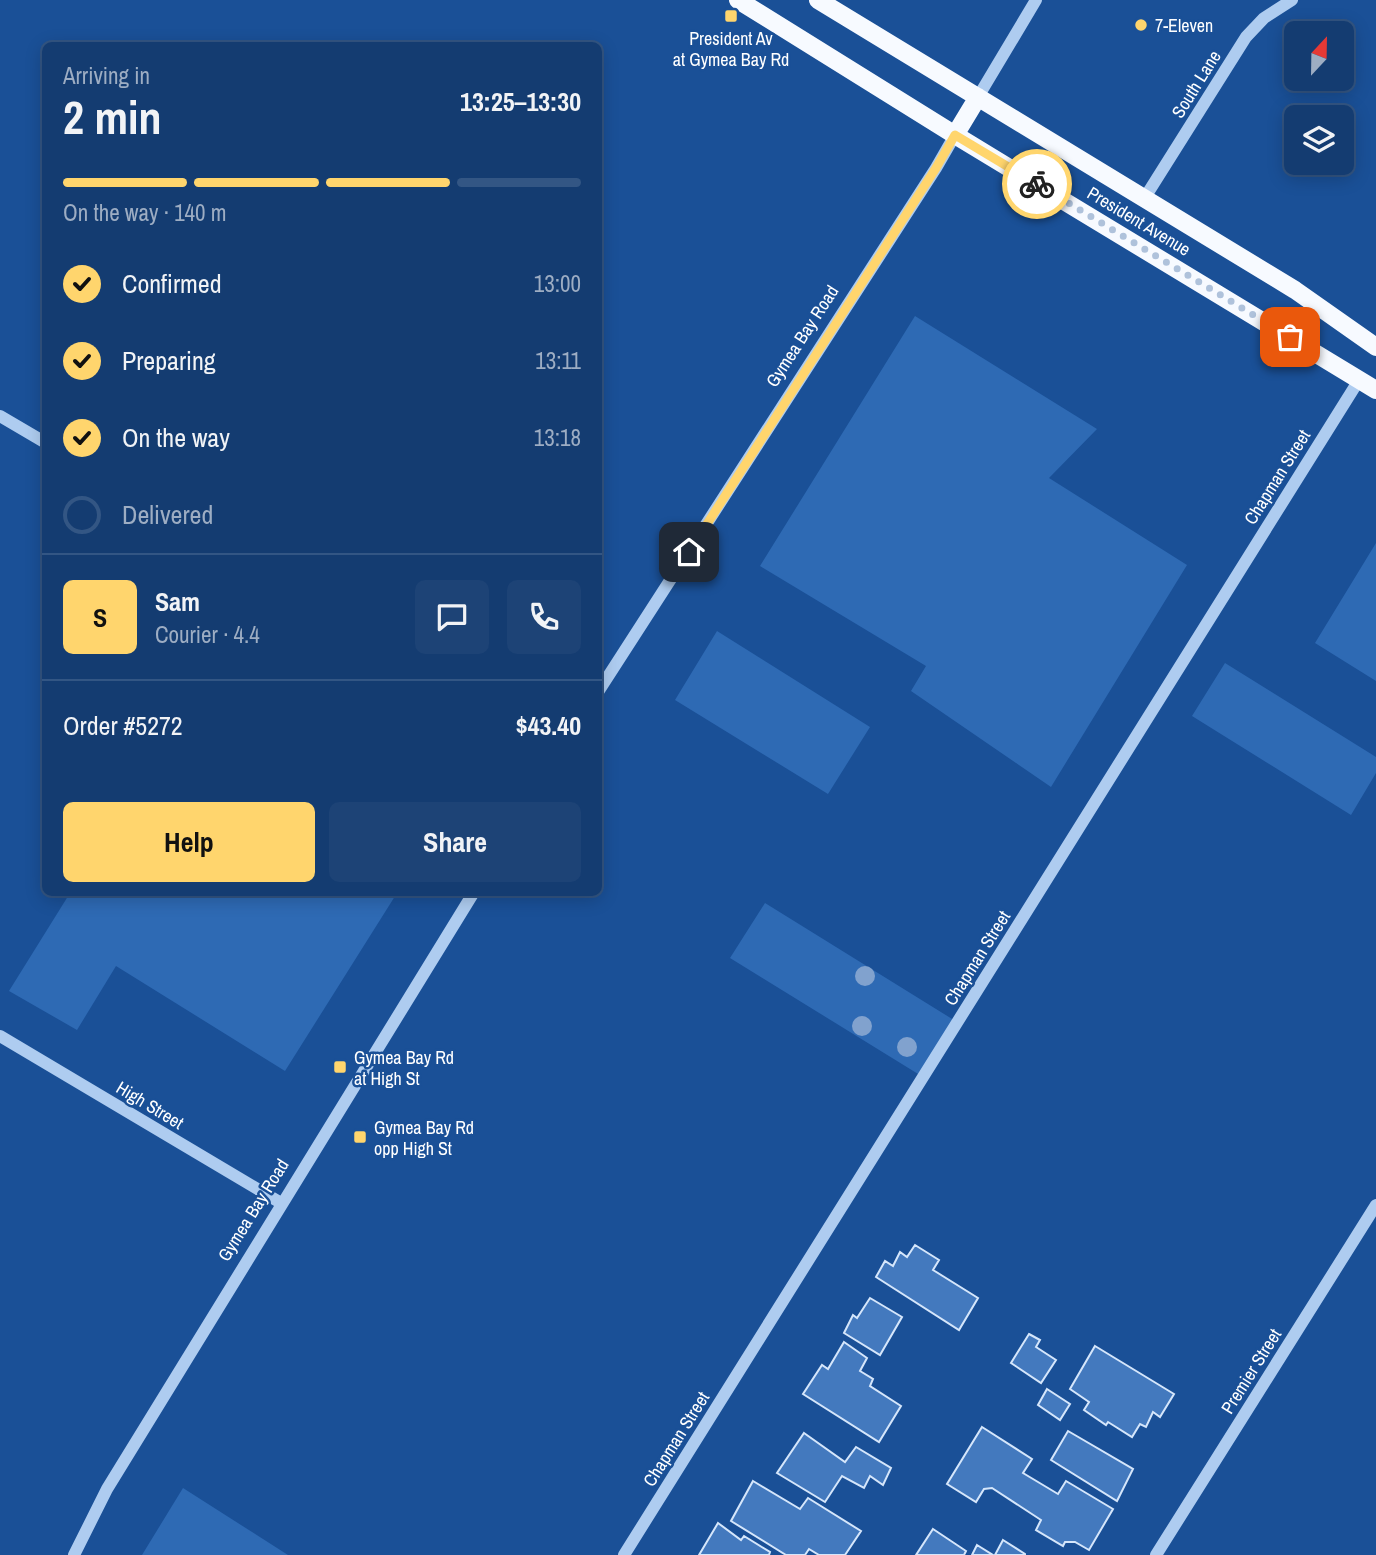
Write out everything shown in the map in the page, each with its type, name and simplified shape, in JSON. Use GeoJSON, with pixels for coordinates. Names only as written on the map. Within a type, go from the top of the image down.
{"type":"FeatureCollection","features":[{"type":"Feature","properties":{"kind":"main road","name":"President Avenue"},"geometry":{"type":"LineString","coordinates":[[738,0],[1376,390]]}},
{"type":"Feature","properties":{"kind":"main road","name":"President Avenue"},"geometry":{"type":"LineString","coordinates":[[818,0],[1295,290],[1376,347]]}},
{"type":"Feature","properties":{"kind":"main road","name":"Gymea Bay Road"},"geometry":{"type":"LineString","coordinates":[[955,135],[978,97]]}},
{"type":"Feature","properties":{"kind":"street","name":"Gymea Bay Road"},"geometry":{"type":"LineString","coordinates":[[978,97],[1036,0]]}},
{"type":"Feature","properties":{"kind":"street","name":"South Lane"},"geometry":{"type":"LineString","coordinates":[[1144,199],[1246,37],[1264,18],[1292,0]]}},
{"type":"Feature","properties":{"kind":"street","name":"Gymea Bay Road"},"geometry":{"type":"LineString","coordinates":[[602,686],[955,135]]}},
{"type":"Feature","properties":{"kind":"street","name":"Chapman Street"},"geometry":{"type":"LineString","coordinates":[[624,1555],[1359,380]]}},
{"type":"Feature","properties":{"kind":"street"},"geometry":{"type":"LineString","coordinates":[[0,416],[42,441]]}},
{"type":"Feature","properties":{"kind":"street","name":"Gymea Bay Road"},"geometry":{"type":"LineString","coordinates":[[74,1555],[107,1489],[472,896]]}},
{"type":"Feature","properties":{"kind":"street","name":"High Street"},"geometry":{"type":"LineString","coordinates":[[0,1036],[281,1203]]}},
{"type":"Feature","properties":{"kind":"street","name":"Premier Street"},"geometry":{"type":"LineString","coordinates":[[1156,1555],[1376,1205]]}},
{"type":"Feature","properties":{"kind":"shaded area"},"geometry":{"type":"Polygon","coordinates":[[[915,316],[1097,429],[1049,478],[1187,565],[1051,787],[911,691],[926,666],[760,566],[915,316]]]}},
{"type":"Feature","properties":{"kind":"shaded area"},"geometry":{"type":"Polygon","coordinates":[[[1376,543],[1376,681],[1315,643],[1376,543]]]}},
{"type":"Feature","properties":{"kind":"shaded area"},"geometry":{"type":"Polygon","coordinates":[[[717,631],[870,727],[828,794],[675,700],[717,631]]]}},
{"type":"Feature","properties":{"kind":"shaded area"},"geometry":{"type":"Polygon","coordinates":[[[1225,663],[1376,757],[1376,773],[1351,815],[1192,716],[1225,663]]]}},
{"type":"Feature","properties":{"kind":"shaded area"},"geometry":{"type":"Polygon","coordinates":[[[68,896],[395,896],[285,1071],[116,966],[77,1030],[9,991],[68,896]]]}},
{"type":"Feature","properties":{"kind":"shaded area"},"geometry":{"type":"Polygon","coordinates":[[[765,903],[957,1022],[923,1077],[730,958],[765,903]]]}},
{"type":"Feature","properties":{"kind":"shaded area"},"geometry":{"type":"Polygon","coordinates":[[[183,1488],[288,1555],[142,1555],[183,1488]]]}},
{"type":"Feature","properties":{"kind":"building"},"geometry":{"type":"Polygon","coordinates":[[[915,1245],[939,1260],[933,1270],[978,1298],[959,1330],[876,1277],[885,1261],[893,1266],[900,1252],[907,1257],[915,1245]]]}},
{"type":"Feature","properties":{"kind":"building"},"geometry":{"type":"Polygon","coordinates":[[[870,1298],[902,1317],[880,1355],[844,1333],[853,1315],[857,1318],[870,1298]]]}},
{"type":"Feature","properties":{"kind":"building"},"geometry":{"type":"Polygon","coordinates":[[[1029,1334],[1040,1340],[1036,1347],[1056,1360],[1041,1383],[1011,1363],[1029,1334]]]}},
{"type":"Feature","properties":{"kind":"building"},"geometry":{"type":"Polygon","coordinates":[[[844,1342],[867,1358],[860,1371],[873,1379],[870,1386],[901,1406],[879,1442],[803,1394],[822,1365],[828,1369],[844,1342]]]}},
{"type":"Feature","properties":{"kind":"building"},"geometry":{"type":"Polygon","coordinates":[[[1095,1346],[1174,1394],[1160,1417],[1153,1412],[1146,1427],[1140,1424],[1132,1437],[1108,1422],[1106,1425],[1084,1410],[1089,1402],[1070,1389],[1095,1346]]]}},
{"type":"Feature","properties":{"kind":"building"},"geometry":{"type":"Polygon","coordinates":[[[1047,1389],[1070,1404],[1060,1420],[1038,1405],[1047,1389]]]}},
{"type":"Feature","properties":{"kind":"building"},"geometry":{"type":"Polygon","coordinates":[[[982,1427],[1032,1459],[1023,1473],[1058,1494],[1066,1481],[1113,1509],[1089,1550],[1075,1542],[1065,1542],[1063,1546],[1036,1530],[1041,1520],[992,1488],[984,1489],[976,1502],[947,1484],[982,1427]]]}},
{"type":"Feature","properties":{"kind":"building"},"geometry":{"type":"Polygon","coordinates":[[[1068,1431],[1133,1469],[1117,1501],[1051,1460],[1068,1431]]]}},
{"type":"Feature","properties":{"kind":"building"},"geometry":{"type":"Polygon","coordinates":[[[804,1433],[845,1462],[856,1447],[891,1468],[883,1485],[870,1476],[864,1488],[842,1476],[825,1502],[777,1473],[804,1433]]]}},
{"type":"Feature","properties":{"kind":"building"},"geometry":{"type":"Polygon","coordinates":[[[753,1481],[800,1509],[808,1498],[861,1531],[845,1555],[819,1555],[809,1549],[805,1555],[786,1555],[731,1521],[753,1481]]]}},
{"type":"Feature","properties":{"kind":"building"},"geometry":{"type":"Polygon","coordinates":[[[718,1523],[741,1540],[744,1536],[770,1552],[769,1555],[699,1555],[718,1523]]]}},
{"type":"Feature","properties":{"kind":"building"},"geometry":{"type":"Polygon","coordinates":[[[933,1529],[966,1551],[964,1555],[916,1555],[933,1529]]]}},
{"type":"Feature","properties":{"kind":"building"},"geometry":{"type":"Polygon","coordinates":[[[1003,1540],[1025,1554],[1025,1555],[995,1555],[1003,1540]]]}},
{"type":"Feature","properties":{"kind":"building"},"geometry":{"type":"Polygon","coordinates":[[[977,1545],[993,1555],[972,1555],[977,1545]]]}},
{"type":"Feature","properties":{"kind":"way so far"},"geometry":{"type":"LineString","coordinates":[[1037,184],[1290,337]]}},
{"type":"Feature","properties":{"kind":"place","name":"President Av at Gymea Bay Rd"},"geometry":{"type":"Point","coordinates":[731,16]}},
{"type":"Feature","properties":{"kind":"place","name":"7-Eleven"},"geometry":{"type":"Point","coordinates":[1141,25]}},
{"type":"Feature","properties":{"kind":"place","name":"Gymea Bay Rd at High St"},"geometry":{"type":"Point","coordinates":[340,1067]}},
{"type":"Feature","properties":{"kind":"place","name":"Gymea Bay Rd opp High St"},"geometry":{"type":"Point","coordinates":[360,1137]}},
{"type":"Feature","properties":{"kind":"route"},"geometry":{"type":"LineString","coordinates":[[689,552],[955,135],[1037,184]]}}]}
